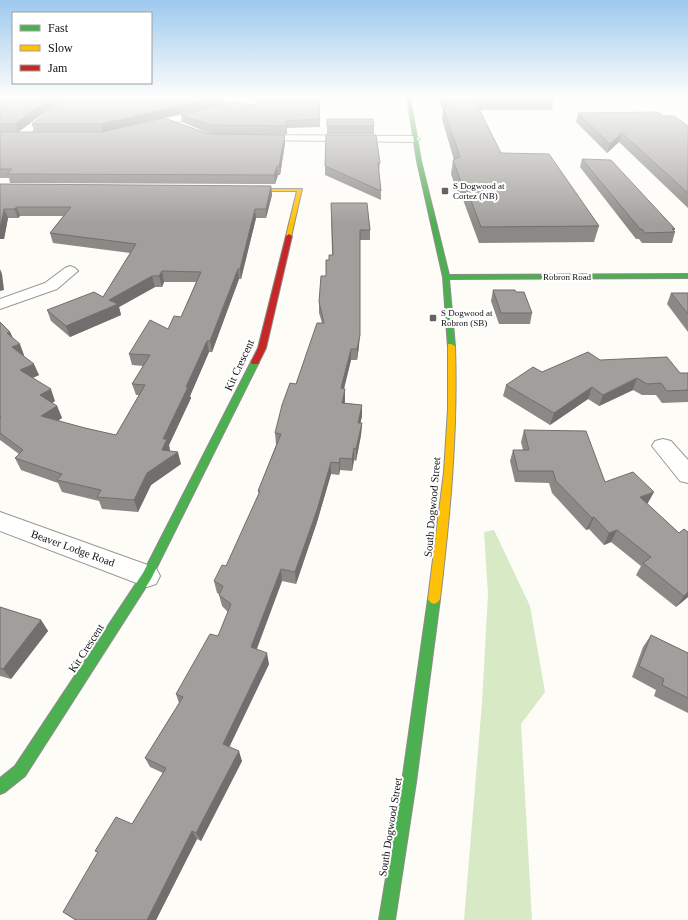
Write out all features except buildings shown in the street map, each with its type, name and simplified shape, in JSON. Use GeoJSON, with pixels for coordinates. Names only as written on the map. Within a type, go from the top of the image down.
{"type":"FeatureCollection","features":[{"type":"Feature","properties":{"kind":"main road","name":"South Dogwood Street"},"geometry":{"type":"LineString","coordinates":[[387,920],[409,782],[445,516],[453,384],[446,277],[415,140]]}},
{"type":"Feature","properties":{"kind":"main road","name":"Kit Crescent"},"geometry":{"type":"LineString","coordinates":[[0,787],[20,771],[147,576],[262,348],[300,190],[229,190]]}},
{"type":"Feature","properties":{"kind":"main road","name":"Robron Road"},"geometry":{"type":"LineString","coordinates":[[446,277],[688,276]]}},
{"type":"Feature","properties":{"kind":"street"},"geometry":{"type":"LineString","coordinates":[[0,304],[52,286],[70,271]]}},
{"type":"Feature","properties":{"kind":"street"},"geometry":{"type":"LineString","coordinates":[[663,446],[688,475]]}},
{"type":"Feature","properties":{"kind":"street","name":"Beaver Lodge Road"},"geometry":{"type":"LineString","coordinates":[[0,521],[147,576]]}},
{"type":"Feature","properties":{"kind":"green space"},"geometry":{"type":"Polygon","coordinates":[[[494,530],[530,606],[545,692],[521,724],[532,920],[464,920],[482,703],[488,594],[484,532],[494,530]]]}},
{"type":"Feature","properties":{"kind":"traffic: fast"},"geometry":{"type":"LineString","coordinates":[[415,140],[446,277],[451,346]]}},
{"type":"Feature","properties":{"kind":"traffic: fast"},"geometry":{"type":"LineString","coordinates":[[446,277],[688,276]]}},
{"type":"Feature","properties":{"kind":"traffic: fast"},"geometry":{"type":"LineString","coordinates":[[0,787],[20,771],[147,576],[255,362]]}},
{"type":"Feature","properties":{"kind":"traffic: fast"},"geometry":{"type":"LineString","coordinates":[[387,920],[409,782],[434,599]]}},
{"type":"Feature","properties":{"kind":"traffic: slow"},"geometry":{"type":"LineString","coordinates":[[241,190],[300,190],[289,236]]}},
{"type":"Feature","properties":{"kind":"traffic: slow"},"geometry":{"type":"LineString","coordinates":[[434,599],[446,504],[451,441],[451,346]]}},
{"type":"Feature","properties":{"kind":"traffic: jam"},"geometry":{"type":"LineString","coordinates":[[255,362],[262,348],[289,236]]}},
{"type":"Feature","properties":{"kind":"place","name":"S Dogwood at Cortez (NB)"},"geometry":{"type":"Point","coordinates":[445,191]}},
{"type":"Feature","properties":{"kind":"place","name":"S Dogwood at Robron (SB)"},"geometry":{"type":"Point","coordinates":[433,318]}}]}
